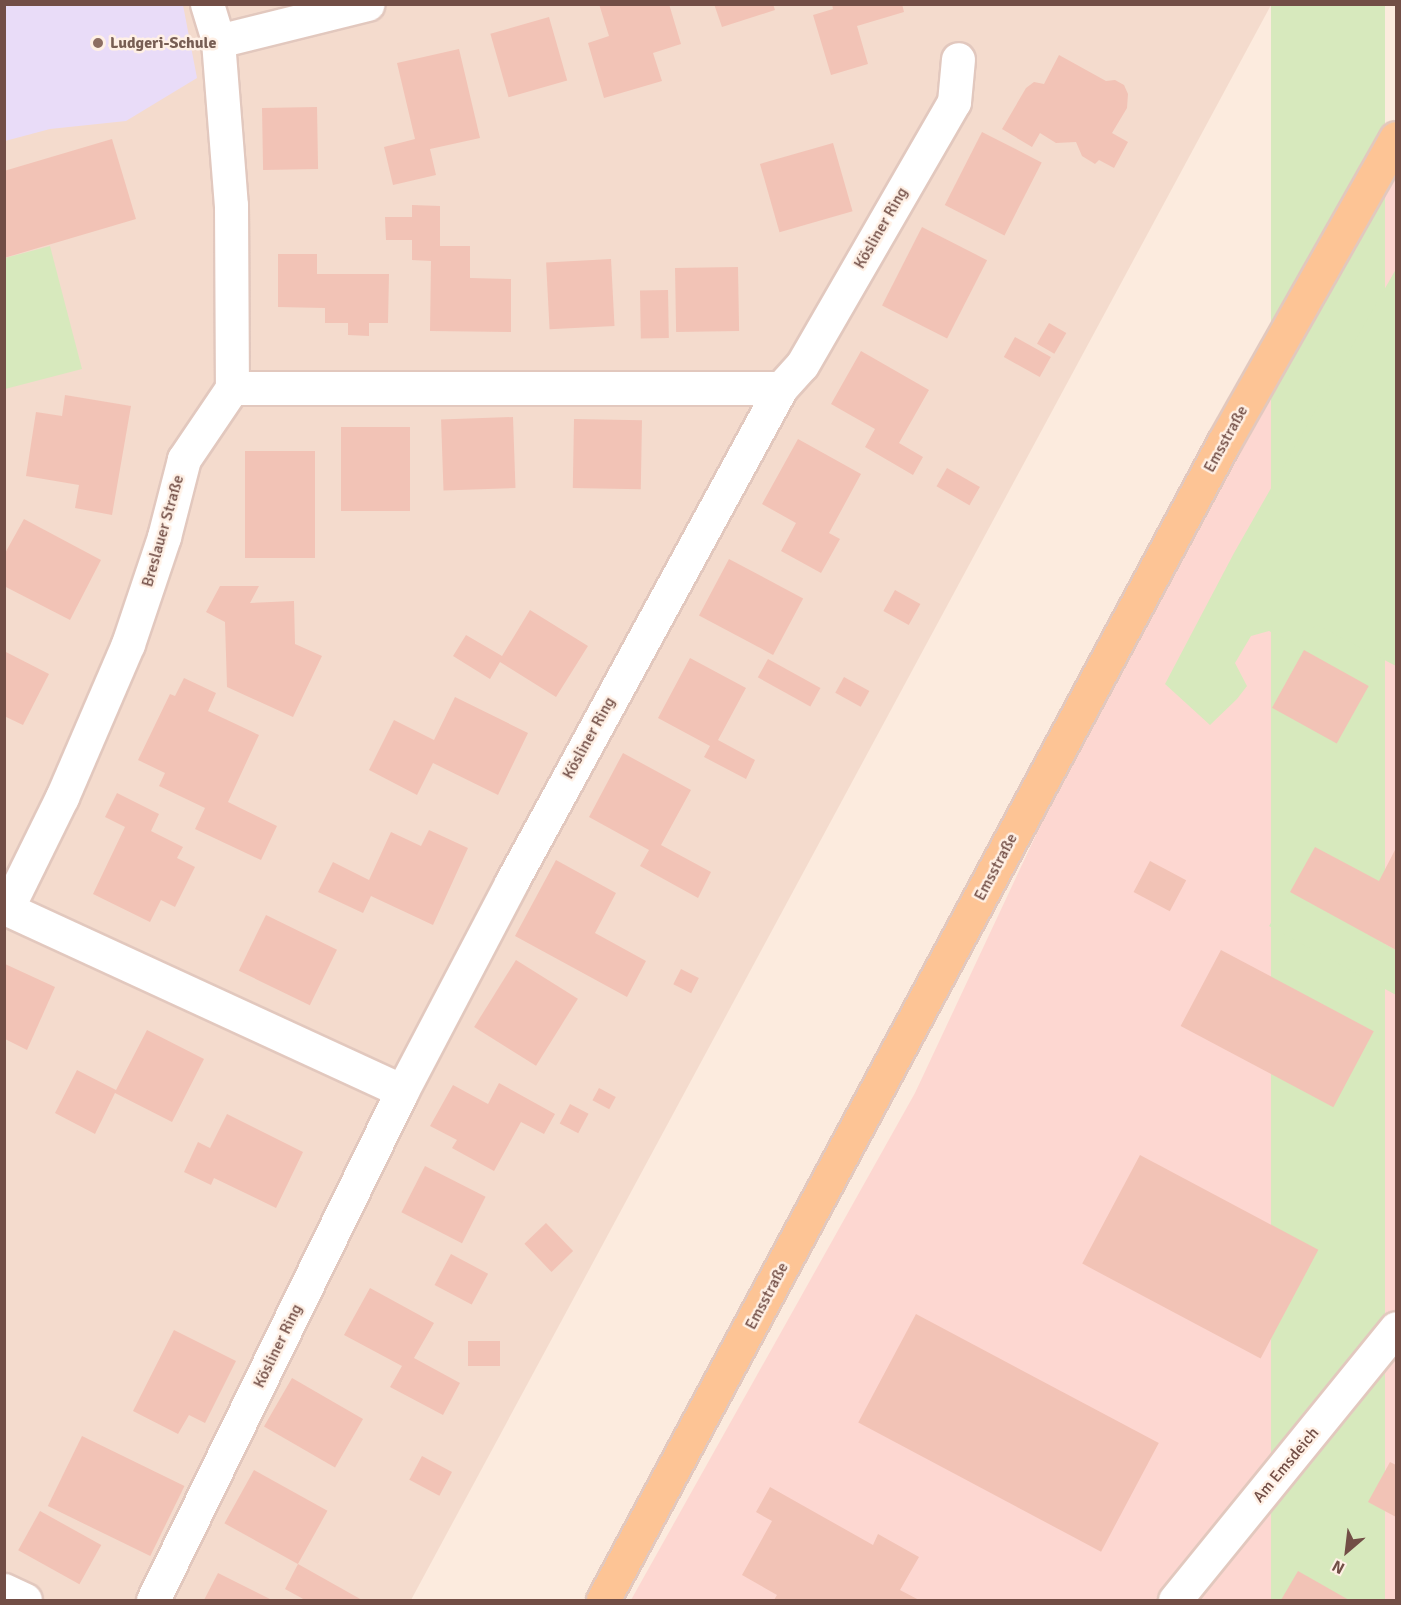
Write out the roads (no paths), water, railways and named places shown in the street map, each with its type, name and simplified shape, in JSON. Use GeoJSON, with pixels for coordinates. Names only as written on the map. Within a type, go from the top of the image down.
{"type":"FeatureCollection","features":[{"type":"Feature","properties":{"kind":"main road","name":"Emsstraße"},"geometry":{"type":"LineString","coordinates":[[603,1600],[1224,442],[1396,138]]}},
{"type":"Feature","properties":{"kind":"street"},"geometry":{"type":"LineString","coordinates":[[207,4],[218,41],[231,206],[232,388],[782,388]]}},
{"type":"Feature","properties":{"kind":"street"},"geometry":{"type":"LineString","coordinates":[[218,41],[368,4]]}},
{"type":"Feature","properties":{"kind":"street","name":"Kösliner Ring"},"geometry":{"type":"LineString","coordinates":[[153,1600],[402,1091],[510,883],[782,388],[802,365],[954,102],[958,59]]}},
{"type":"Feature","properties":{"kind":"street","name":"Breslauer Straße"},"geometry":{"type":"LineString","coordinates":[[232,388],[184,459],[164,537],[128,644],[62,796],[7,909],[402,1091]]}},
{"type":"Feature","properties":{"kind":"street","name":"Am Emsdeich"},"geometry":{"type":"LineString","coordinates":[[1175,1600],[1396,1328]]}},
{"type":"Feature","properties":{"kind":"street"},"geometry":{"type":"LineString","coordinates":[[4,1590],[25,1600]]}},
{"type":"Feature","properties":{"kind":"place","name":"Ludgeri-Schule"},"geometry":{"type":"Point","coordinates":[98,43]}}]}
